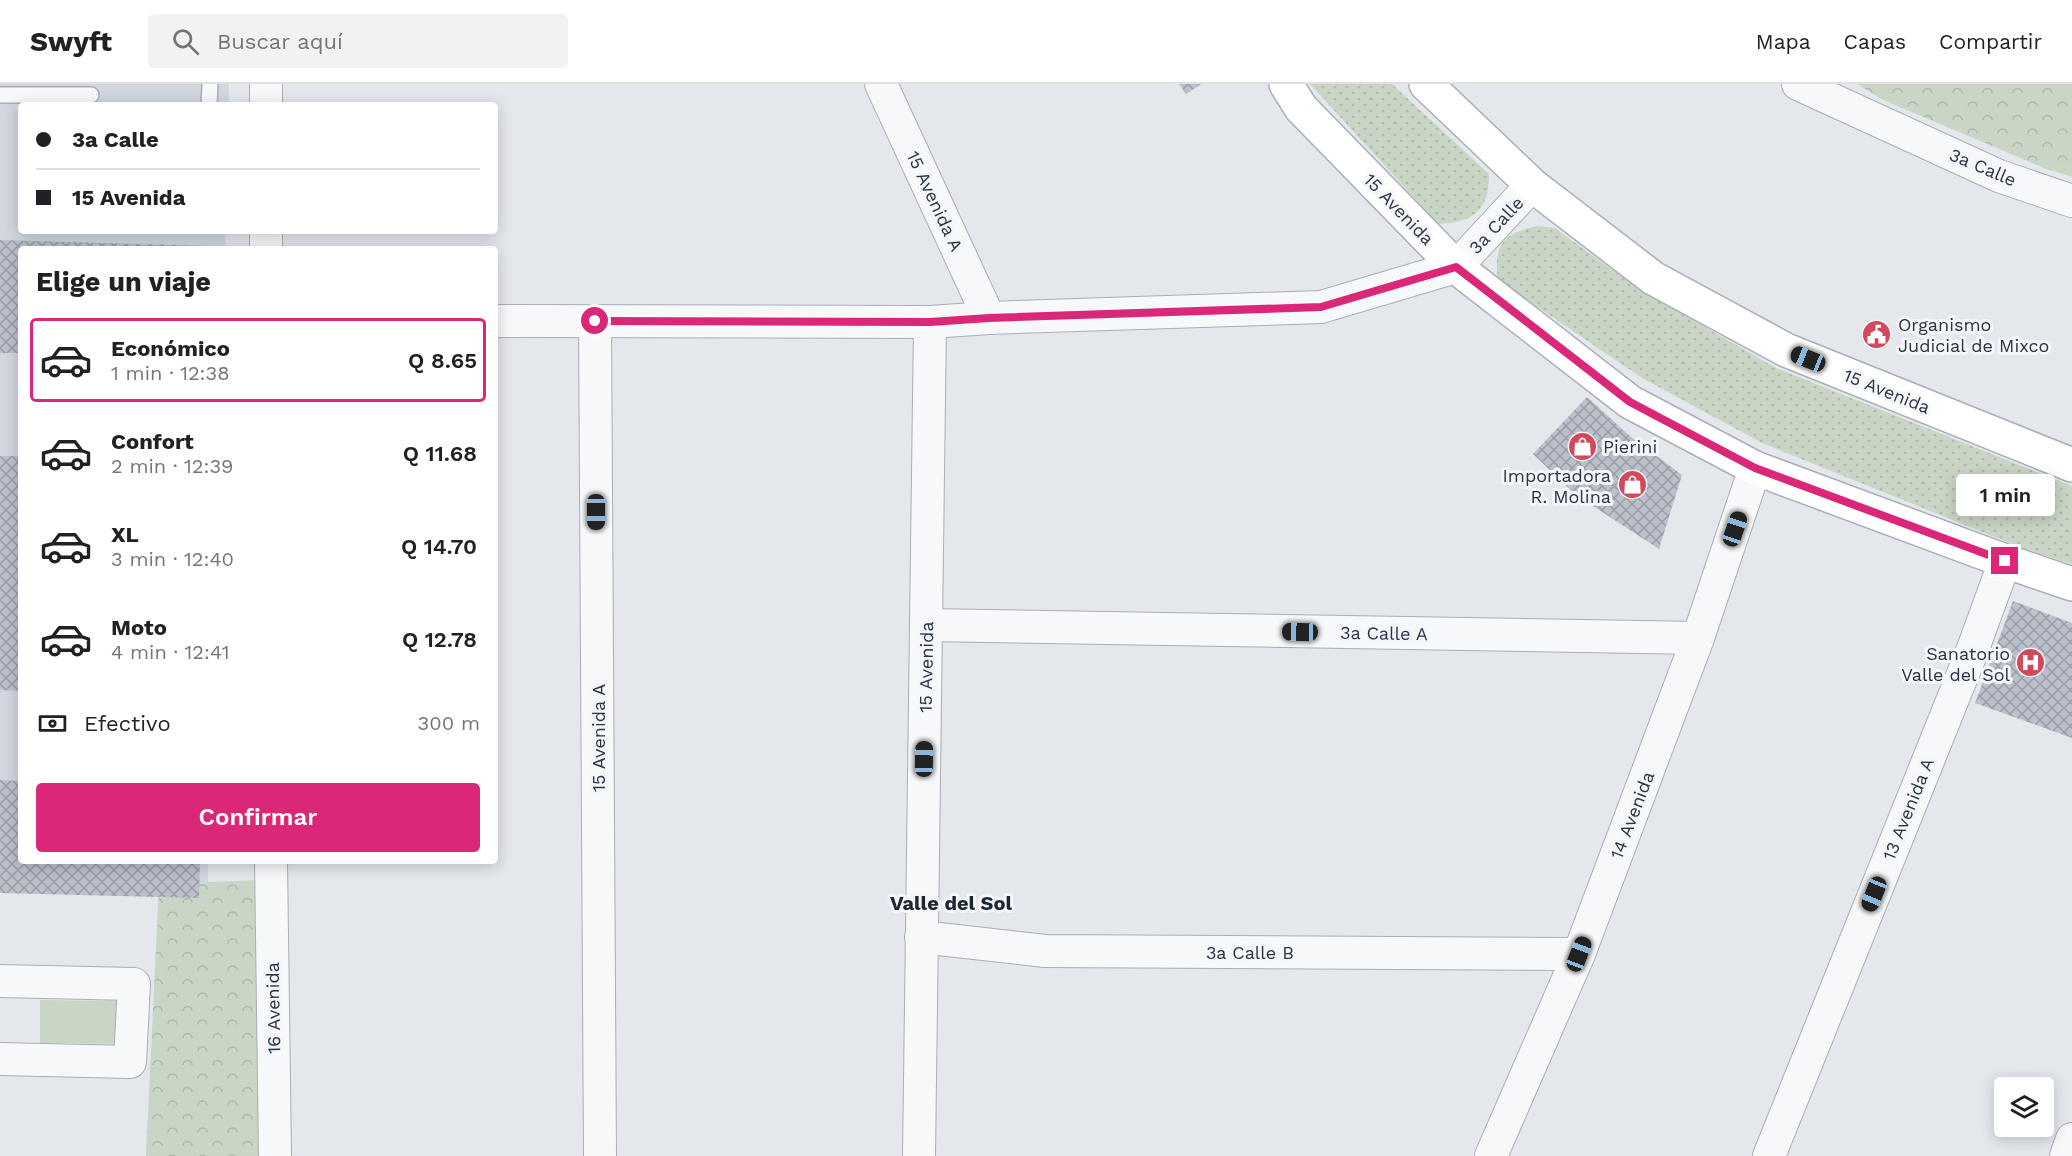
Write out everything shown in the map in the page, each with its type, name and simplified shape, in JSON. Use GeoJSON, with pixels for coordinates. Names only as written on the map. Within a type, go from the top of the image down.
{"type":"FeatureCollection","features":[{"type":"Feature","properties":{"kind":"main road","name":"15 Avenida"},"geometry":{"type":"LineString","coordinates":[[1286,84],[1301,108],[1456,267],[1630,402],[1755,468],[2072,584]]}},
{"type":"Feature","properties":{"kind":"main road","name":"15 Avenida"},"geometry":{"type":"LineString","coordinates":[[1425,84],[1532,186],[1653,278],[1786,350],[2072,465]]}},
{"type":"Feature","properties":{"kind":"street"},"geometry":{"type":"LineString","coordinates":[[266,84],[266,102]]}},
{"type":"Feature","properties":{"kind":"street","name":"15 Avenida A"},"geometry":{"type":"LineString","coordinates":[[881,84],[989,318]]}},
{"type":"Feature","properties":{"kind":"street","name":"3a Calle"},"geometry":{"type":"LineString","coordinates":[[1798,84],[1999,176],[2072,201]]}},
{"type":"Feature","properties":{"kind":"street","name":"3a Calle"},"geometry":{"type":"LineString","coordinates":[[498,321],[930,322],[1321,307],[1456,267],[1532,186]]}},
{"type":"Feature","properties":{"kind":"street","name":"15 Avenida A"},"geometry":{"type":"LineString","coordinates":[[595,321],[600,1156]]}},
{"type":"Feature","properties":{"kind":"street","name":"15 Avenida"},"geometry":{"type":"LineString","coordinates":[[919,1156],[930,322]]}},
{"type":"Feature","properties":{"kind":"street","name":"14 Avenida"},"geometry":{"type":"LineString","coordinates":[[1491,1156],[1579,954],[1698,638],[1755,468]]}},
{"type":"Feature","properties":{"kind":"street","name":"13 Avenida A"},"geometry":{"type":"LineString","coordinates":[[1769,1156],[1971,654],[2005,561]]}},
{"type":"Feature","properties":{"kind":"street","name":"3a Calle A"},"geometry":{"type":"LineString","coordinates":[[926,625],[1698,638]]}},
{"type":"Feature","properties":{"kind":"street","name":"16 Avenida"},"geometry":{"type":"LineString","coordinates":[[271,864],[274,1156]]}},
{"type":"Feature","properties":{"kind":"street","name":"3a Calle B"},"geometry":{"type":"LineString","coordinates":[[921,937],[1045,951],[1579,954]]}},
{"type":"Feature","properties":{"kind":"street"},"geometry":{"type":"LineString","coordinates":[[0,981],[134,984],[130,1062],[0,1059]]}},
{"type":"Feature","properties":{"kind":"street"},"geometry":{"type":"LineString","coordinates":[[2066,1156],[2072,1139]]}},
{"type":"Feature","properties":{"kind":"lane"},"geometry":{"type":"LineString","coordinates":[[209,102],[210,84]]}},
{"type":"Feature","properties":{"kind":"lane"},"geometry":{"type":"LineString","coordinates":[[0,95],[91,95]]}},
{"type":"Feature","properties":{"kind":"shaded area"},"geometry":{"type":"Polygon","coordinates":[[[0,84],[229,84],[229,102],[18,102],[18,234],[225,234],[225,246],[18,246],[18,864],[208,864],[208,882],[159,884],[0,880],[0,84]]]}},
{"type":"Feature","properties":{"kind":"green space"},"geometry":{"type":"Polygon","coordinates":[[[1310,84],[1392,84],[1489,174],[1486,197],[1482,206],[1470,217],[1461,221],[1438,224],[1310,84]]]}},
{"type":"Feature","properties":{"kind":"green space"},"geometry":{"type":"Polygon","coordinates":[[[1857,84],[2072,84],[2072,177],[2044,168],[1883,100],[1857,84]]]}},
{"type":"Feature","properties":{"kind":"green space"},"geometry":{"type":"Polygon","coordinates":[[[1538,226],[1555,228],[1636,287],[1776,368],[2072,486],[2072,564],[2017,546],[1762,443],[1642,378],[1498,280],[1497,257],[1503,242],[1517,232],[1538,226]]]}},
{"type":"Feature","properties":{"kind":"green space"},"geometry":{"type":"Polygon","coordinates":[[[263,880],[270,1156],[146,1156],[159,884],[263,880]]]}},
{"type":"Feature","properties":{"kind":"green space"},"geometry":{"type":"Polygon","coordinates":[[[40,1000],[122,1001],[119,1044],[40,1043],[40,1000]]]}},
{"type":"Feature","properties":{"kind":"building"},"geometry":{"type":"Polygon","coordinates":[[[1179,84],[1201,84],[1186,94],[1179,84]]]}},
{"type":"Feature","properties":{"kind":"building"},"geometry":{"type":"Polygon","coordinates":[[[0,240],[211,246],[18,246],[18,353],[0,353],[0,240]]]}},
{"type":"Feature","properties":{"kind":"building"},"geometry":{"type":"Polygon","coordinates":[[[1587,397],[1631,437],[1682,475],[1659,549],[1576,495],[1533,454],[1587,397]]]}},
{"type":"Feature","properties":{"kind":"building"},"geometry":{"type":"Polygon","coordinates":[[[0,456],[18,456],[18,691],[0,690],[0,456]]]}},
{"type":"Feature","properties":{"kind":"building","name":"Sanatorio Valle del Sol"},"geometry":{"type":"Polygon","coordinates":[[[2013,601],[2072,623],[2072,738],[1975,703],[2013,601]]]}},
{"type":"Feature","properties":{"kind":"building"},"geometry":{"type":"Polygon","coordinates":[[[0,780],[18,781],[18,864],[200,864],[199,898],[0,893],[0,780]]]}},
{"type":"Feature","properties":{"kind":"place","name":"Organismo Judicial de Mixco"},"geometry":{"type":"Point","coordinates":[1877,334]}},
{"type":"Feature","properties":{"kind":"place","name":"Pierini"},"geometry":{"type":"Point","coordinates":[1582,446]}},
{"type":"Feature","properties":{"kind":"place","name":"Importadora R. Molina"},"geometry":{"type":"Point","coordinates":[1632,485]}},
{"type":"Feature","properties":{"kind":"place","name":"Sanatorio Valle del Sol"},"geometry":{"type":"Point","coordinates":[2031,663]}},
{"type":"Feature","properties":{"kind":"district","name":"Valle del Sol"},"geometry":{"type":"Point","coordinates":[951,903]}},
{"type":"Feature","properties":{"kind":"route"},"geometry":{"type":"LineString","coordinates":[[595,321],[930,322],[1321,307],[1456,267],[1630,402],[1755,468],[2005,561]]}}]}
